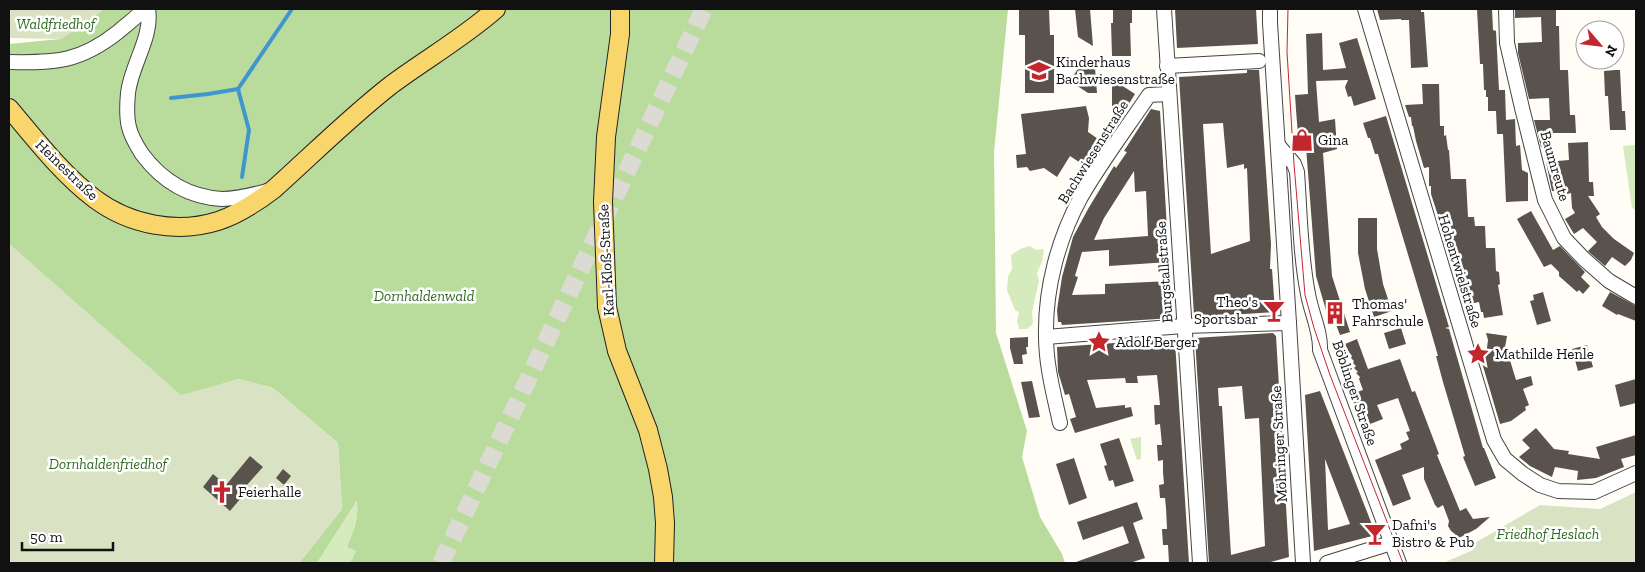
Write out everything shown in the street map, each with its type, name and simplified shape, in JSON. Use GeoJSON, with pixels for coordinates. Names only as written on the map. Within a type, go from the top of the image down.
{"type":"FeatureCollection","features":[{"type":"Feature","properties":{"kind":"main road"},"geometry":{"type":"LineString","coordinates":[[274,189],[350,119],[393,84],[460,38],[496,9]]}},
{"type":"Feature","properties":{"kind":"main road","name":"Karl-Kloß-Straße"},"geometry":{"type":"LineString","coordinates":[[620,9],[620,34],[607,128],[603,202],[607,307],[616,351],[645,422],[658,469],[666,523],[664,563]]}},
{"type":"Feature","properties":{"kind":"main road","name":"Heinestraße"},"geometry":{"type":"LineString","coordinates":[[9,108],[45,151],[82,188],[107,207],[142,222],[180,227],[218,221],[252,205],[274,189]]}},
{"type":"Feature","properties":{"kind":"street"},"geometry":{"type":"LineString","coordinates":[[9,62],[56,62],[80,56],[102,44],[136,18],[144,9]]}},
{"type":"Feature","properties":{"kind":"street"},"geometry":{"type":"LineString","coordinates":[[148,9],[149,16],[146,34],[130,80],[127,102],[128,126],[138,148],[155,170],[166,180],[174,186],[196,194],[222,198],[240,198],[274,189]]}},
{"type":"Feature","properties":{"kind":"street","name":"Burgstallstraße"},"geometry":{"type":"LineString","coordinates":[[1164,9],[1168,94],[1200,563]]}},
{"type":"Feature","properties":{"kind":"street"},"geometry":{"type":"LineString","coordinates":[[1046,337],[1184,326],[1289,323],[1270,9]]}},
{"type":"Feature","properties":{"kind":"street","name":"Hohentwielstraße"},"geometry":{"type":"LineString","coordinates":[[1365,9],[1494,440],[1505,459],[1540,485],[1558,491],[1594,492],[1636,473]]}},
{"type":"Feature","properties":{"kind":"street","name":"Baumreute"},"geometry":{"type":"LineString","coordinates":[[1506,9],[1507,43],[1545,200],[1564,238],[1609,281],[1636,297]]}},
{"type":"Feature","properties":{"kind":"street"},"geometry":{"type":"LineString","coordinates":[[1167,66],[1259,61]]}},
{"type":"Feature","properties":{"kind":"street","name":"Bachwiesenstraße"},"geometry":{"type":"LineString","coordinates":[[1060,423],[1050,380],[1046,337],[1046,309],[1052,275],[1062,240],[1076,206],[1149,95],[1168,94]]}},
{"type":"Feature","properties":{"kind":"street","name":"Böblinger Straße"},"geometry":{"type":"LineString","coordinates":[[1278,145],[1294,164],[1297,172],[1305,276],[1308,296],[1321,344],[1320,350],[1399,563]]}},
{"type":"Feature","properties":{"kind":"street","name":"Möhringer Straße"},"geometry":{"type":"LineString","coordinates":[[1289,323],[1302,563]]}},
{"type":"Feature","properties":{"kind":"street"},"geometry":{"type":"LineString","coordinates":[[1336,562],[1391,543]]}},
{"type":"Feature","properties":{"kind":"green space","name":"Waldfriedhof"},"geometry":{"type":"Polygon","coordinates":[[[9,9],[104,9],[61,39],[9,38],[9,9]]]}},
{"type":"Feature","properties":{"kind":"green space","name":"Dornhaldenwald"},"geometry":{"type":"Polygon","coordinates":[[[104,9],[1008,9],[994,152],[996,333],[1027,431],[1022,457],[1040,517],[1062,554],[1065,563],[350,563],[356,551],[347,547],[356,519],[357,501],[317,563],[299,563],[342,509],[338,443],[273,388],[239,379],[181,396],[9,244],[9,44],[61,39],[104,9]]]}},
{"type":"Feature","properties":{"kind":"green space"},"geometry":{"type":"Polygon","coordinates":[[[1636,145],[1636,210],[1632,208],[1623,146],[1636,145]]]}},
{"type":"Feature","properties":{"kind":"green space","name":"Dornhaldenfriedhof"},"geometry":{"type":"Polygon","coordinates":[[[9,244],[181,395],[240,379],[273,388],[338,443],[342,509],[299,563],[9,563],[9,244]]]}},
{"type":"Feature","properties":{"kind":"green space"},"geometry":{"type":"Polygon","coordinates":[[[1030,246],[1036,250],[1044,249],[1042,262],[1037,273],[1039,281],[1032,312],[1033,324],[1027,329],[1019,329],[1017,321],[1019,312],[1015,310],[1007,290],[1008,277],[1012,269],[1011,255],[1020,249],[1030,246]]]}},
{"type":"Feature","properties":{"kind":"green space"},"geometry":{"type":"Polygon","coordinates":[[[1141,437],[1141,459],[1137,460],[1130,439],[1141,437]]]}},
{"type":"Feature","properties":{"kind":"green space","name":"Friedhof Heslach"},"geometry":{"type":"Polygon","coordinates":[[[1636,492],[1636,563],[1443,563],[1473,550],[1473,544],[1540,505],[1600,509],[1636,492]]]}},
{"type":"Feature","properties":{"kind":"green space"},"geometry":{"type":"Polygon","coordinates":[[[358,500],[356,518],[348,547],[356,551],[350,563],[317,563],[358,500]]]}},
{"type":"Feature","properties":{"kind":"building","name":"Kinderhaus Bachwiesenstraße"},"geometry":{"type":"Polygon","coordinates":[[[1019,9],[1049,9],[1050,35],[1054,35],[1054,93],[1025,93],[1025,35],[1019,35],[1019,9]]]}},
{"type":"Feature","properties":{"kind":"building"},"geometry":{"type":"Polygon","coordinates":[[[1075,9],[1090,9],[1093,46],[1078,37],[1075,9]]]}},
{"type":"Feature","properties":{"kind":"building"},"geometry":{"type":"Polygon","coordinates":[[[1113,9],[1132,9],[1132,23],[1130,23],[1131,56],[1112,56],[1111,23],[1113,23],[1113,9]]]}},
{"type":"Feature","properties":{"kind":"building"},"geometry":{"type":"Polygon","coordinates":[[[1175,9],[1256,9],[1258,44],[1177,48],[1175,9]]]}},
{"type":"Feature","properties":{"kind":"building"},"geometry":{"type":"Polygon","coordinates":[[[1377,9],[1421,9],[1421,12],[1424,12],[1428,67],[1411,68],[1409,20],[1380,20],[1377,9]]]}},
{"type":"Feature","properties":{"kind":"building"},"geometry":{"type":"Polygon","coordinates":[[[1477,9],[1492,9],[1493,30],[1496,31],[1499,90],[1505,90],[1506,120],[1515,119],[1516,146],[1520,145],[1522,170],[1528,173],[1528,201],[1506,202],[1503,134],[1497,134],[1496,111],[1488,111],[1488,97],[1486,97],[1486,90],[1484,90],[1483,64],[1480,64],[1477,9]]]}},
{"type":"Feature","properties":{"kind":"building"},"geometry":{"type":"Polygon","coordinates":[[[1515,9],[1556,9],[1556,26],[1559,26],[1560,70],[1568,70],[1570,115],[1575,115],[1576,133],[1548,133],[1549,146],[1541,147],[1534,120],[1550,120],[1549,98],[1529,99],[1518,53],[1518,43],[1542,42],[1541,17],[1515,18],[1515,9]]]}},
{"type":"Feature","properties":{"kind":"building"},"geometry":{"type":"Polygon","coordinates":[[[1322,33],[1323,70],[1346,68],[1339,43],[1357,38],[1376,99],[1354,106],[1351,96],[1348,97],[1345,87],[1348,80],[1316,81],[1319,122],[1335,119],[1337,149],[1323,153],[1332,276],[1350,332],[1340,335],[1335,322],[1330,324],[1316,276],[1306,147],[1299,147],[1295,95],[1308,94],[1306,34],[1322,33]]]}},
{"type":"Feature","properties":{"kind":"building"},"geometry":{"type":"Polygon","coordinates":[[[1083,61],[1095,68],[1097,93],[1088,93],[1070,81],[1083,61]]]}},
{"type":"Feature","properties":{"kind":"building"},"geometry":{"type":"Polygon","coordinates":[[[1247,70],[1259,70],[1271,244],[1270,269],[1272,269],[1275,312],[1196,317],[1194,315],[1179,77],[1247,73],[1247,70]],[[1223,123],[1203,124],[1211,254],[1250,241],[1247,168],[1244,169],[1244,164],[1227,168],[1223,123]]]}},
{"type":"Feature","properties":{"kind":"building"},"geometry":{"type":"Polygon","coordinates":[[[1620,70],[1622,111],[1625,111],[1626,130],[1610,130],[1608,96],[1605,96],[1604,71],[1620,70]]]}},
{"type":"Feature","properties":{"kind":"building"},"geometry":{"type":"Polygon","coordinates":[[[1112,79],[1135,94],[1122,115],[1112,108],[1112,79]]]}},
{"type":"Feature","properties":{"kind":"building"},"geometry":{"type":"Polygon","coordinates":[[[1422,84],[1439,84],[1440,126],[1444,126],[1444,136],[1446,135],[1451,179],[1466,179],[1468,217],[1474,217],[1475,226],[1485,226],[1486,248],[1495,248],[1496,271],[1499,272],[1500,284],[1498,285],[1503,315],[1484,318],[1479,302],[1465,305],[1446,237],[1431,194],[1429,167],[1424,168],[1411,117],[1409,117],[1405,105],[1423,104],[1422,84]]]}},
{"type":"Feature","properties":{"kind":"building"},"geometry":{"type":"Polygon","coordinates":[[[1086,106],[1089,118],[1088,132],[1104,143],[1088,168],[1070,156],[1057,177],[1044,168],[1030,171],[1027,167],[1017,168],[1016,155],[1026,154],[1021,114],[1086,106]]]}},
{"type":"Feature","properties":{"kind":"building"},"geometry":{"type":"Polygon","coordinates":[[[1151,109],[1160,111],[1169,262],[1109,266],[1109,250],[1082,252],[1075,276],[1078,277],[1072,295],[1105,294],[1105,284],[1171,281],[1173,318],[1062,325],[1061,322],[1058,322],[1057,310],[1062,277],[1073,237],[1114,166],[1116,168],[1127,152],[1124,151],[1151,109]],[[1134,171],[1104,218],[1094,240],[1148,236],[1146,191],[1135,192],[1134,171]]]}},
{"type":"Feature","properties":{"kind":"building"},"geometry":{"type":"Polygon","coordinates":[[[1386,116],[1449,327],[1445,328],[1449,329],[1483,448],[1496,478],[1475,486],[1463,457],[1465,456],[1436,356],[1438,356],[1378,154],[1375,154],[1363,123],[1386,116]]]}},
{"type":"Feature","properties":{"kind":"building"},"geometry":{"type":"Polygon","coordinates":[[[1588,142],[1589,182],[1593,182],[1594,196],[1588,196],[1600,214],[1596,217],[1602,227],[1614,239],[1634,253],[1631,260],[1625,266],[1612,257],[1605,266],[1588,251],[1597,242],[1583,228],[1574,234],[1565,219],[1575,213],[1572,208],[1571,193],[1567,194],[1567,190],[1552,191],[1546,162],[1569,160],[1568,143],[1588,142]]]}},
{"type":"Feature","properties":{"kind":"building"},"geometry":{"type":"Polygon","coordinates":[[[1531,211],[1553,250],[1560,246],[1585,272],[1581,277],[1590,286],[1583,294],[1579,290],[1577,292],[1559,276],[1559,272],[1551,264],[1544,267],[1517,219],[1531,211]]]}},
{"type":"Feature","properties":{"kind":"building"},"geometry":{"type":"Polygon","coordinates":[[[1358,218],[1377,218],[1377,249],[1383,284],[1392,311],[1374,317],[1365,289],[1358,253],[1358,218]]]}},
{"type":"Feature","properties":{"kind":"building"},"geometry":{"type":"Polygon","coordinates":[[[1543,292],[1551,321],[1537,325],[1530,301],[1534,300],[1533,295],[1543,292]]]}},
{"type":"Feature","properties":{"kind":"building"},"geometry":{"type":"Polygon","coordinates":[[[1610,292],[1636,306],[1636,321],[1617,315],[1602,306],[1610,292]]]}},
{"type":"Feature","properties":{"kind":"building"},"geometry":{"type":"Polygon","coordinates":[[[1401,328],[1406,344],[1389,349],[1384,333],[1401,328]]]}},
{"type":"Feature","properties":{"kind":"building"},"geometry":{"type":"Polygon","coordinates":[[[1273,333],[1276,336],[1289,557],[1267,563],[1209,563],[1195,338],[1273,333]],[[1242,386],[1218,388],[1219,406],[1222,406],[1231,555],[1265,546],[1259,418],[1245,419],[1242,386]]]}},
{"type":"Feature","properties":{"kind":"building"},"geometry":{"type":"Polygon","coordinates":[[[1486,333],[1507,336],[1503,359],[1509,357],[1516,380],[1531,376],[1533,385],[1523,389],[1529,405],[1525,407],[1526,410],[1511,421],[1500,424],[1480,356],[1486,356],[1488,340],[1486,333]]]}},
{"type":"Feature","properties":{"kind":"building"},"geometry":{"type":"Polygon","coordinates":[[[1028,337],[1027,354],[1022,355],[1023,364],[1014,364],[1010,348],[1010,338],[1028,337]]]}},
{"type":"Feature","properties":{"kind":"building"},"geometry":{"type":"Polygon","coordinates":[[[1172,339],[1175,342],[1189,563],[1169,563],[1168,545],[1163,545],[1162,529],[1167,529],[1165,498],[1160,498],[1159,485],[1164,484],[1163,460],[1158,461],[1157,445],[1162,445],[1160,424],[1155,425],[1154,405],[1160,405],[1157,375],[1137,376],[1138,383],[1126,383],[1125,378],[1087,380],[1096,408],[1125,405],[1125,408],[1131,407],[1133,416],[1075,433],[1070,419],[1076,417],[1069,394],[1065,395],[1058,372],[1057,347],[1172,339]]]}},
{"type":"Feature","properties":{"kind":"building"},"geometry":{"type":"Polygon","coordinates":[[[1357,339],[1368,369],[1400,359],[1412,392],[1415,391],[1439,454],[1437,455],[1460,511],[1466,508],[1473,519],[1490,517],[1476,529],[1457,539],[1448,526],[1449,521],[1443,505],[1438,508],[1435,505],[1424,479],[1424,467],[1402,475],[1411,499],[1393,506],[1375,460],[1402,449],[1400,444],[1409,439],[1406,432],[1410,431],[1398,398],[1377,405],[1383,419],[1370,424],[1365,410],[1358,413],[1350,394],[1363,390],[1360,377],[1356,373],[1358,372],[1354,368],[1356,366],[1345,344],[1357,339]]]}},
{"type":"Feature","properties":{"kind":"building"},"geometry":{"type":"Polygon","coordinates":[[[1587,345],[1593,367],[1578,371],[1572,349],[1587,345]]]}},
{"type":"Feature","properties":{"kind":"building"},"geometry":{"type":"Polygon","coordinates":[[[1636,379],[1636,403],[1620,407],[1615,385],[1636,379]]]}},
{"type":"Feature","properties":{"kind":"building"},"geometry":{"type":"Polygon","coordinates":[[[1032,381],[1040,417],[1029,418],[1021,382],[1032,381]]]}},
{"type":"Feature","properties":{"kind":"building"},"geometry":{"type":"Polygon","coordinates":[[[1320,391],[1376,535],[1314,551],[1305,395],[1320,391]],[[1325,459],[1328,530],[1350,524],[1325,459]]]}},
{"type":"Feature","properties":{"kind":"building"},"geometry":{"type":"Polygon","coordinates":[[[1536,428],[1554,449],[1569,451],[1568,454],[1600,459],[1596,447],[1636,435],[1636,455],[1621,459],[1624,467],[1596,478],[1577,480],[1578,471],[1555,467],[1552,477],[1530,466],[1519,457],[1530,448],[1522,440],[1536,428]]]}},
{"type":"Feature","properties":{"kind":"building"},"geometry":{"type":"Polygon","coordinates":[[[1119,438],[1134,481],[1115,487],[1113,480],[1109,481],[1104,466],[1107,465],[1100,444],[1119,438]]]}},
{"type":"Feature","properties":{"kind":"building"},"geometry":{"type":"Polygon","coordinates":[[[250,456],[263,467],[238,495],[241,498],[230,511],[203,487],[213,474],[226,485],[250,456]]]}},
{"type":"Feature","properties":{"kind":"building"},"geometry":{"type":"Polygon","coordinates":[[[1074,458],[1087,498],[1069,505],[1056,464],[1074,458]]]}},
{"type":"Feature","properties":{"kind":"building"},"geometry":{"type":"Polygon","coordinates":[[[283,469],[291,476],[284,485],[276,478],[283,469]]]}},
{"type":"Feature","properties":{"kind":"building"},"geometry":{"type":"Polygon","coordinates":[[[1137,502],[1143,519],[1133,523],[1145,558],[1130,563],[1076,563],[1129,543],[1123,526],[1083,540],[1077,522],[1137,502]]]}},
{"type":"Feature","properties":{"kind":"waterway"},"geometry":{"type":"LineString","coordinates":[[171,98],[238,89],[292,9]]}},
{"type":"Feature","properties":{"kind":"waterway"},"geometry":{"type":"LineString","coordinates":[[238,89],[249,130],[242,177]]}},
{"type":"Feature","properties":{"kind":"tunnel"},"geometry":{"type":"LineString","coordinates":[[441,563],[704,9]]}},
{"type":"Feature","properties":{"kind":"tram line"},"geometry":{"type":"LineString","coordinates":[[1288,9],[1287,52],[1305,295],[1330,375],[1403,563]]}},
{"type":"Feature","properties":{"kind":"place","name":"Kinderhaus Bachwiesenstraße"},"geometry":{"type":"Point","coordinates":[1039,71]}},
{"type":"Feature","properties":{"kind":"place","name":"Gina"},"geometry":{"type":"Point","coordinates":[1302,140]}},
{"type":"Feature","properties":{"kind":"place","name":"Theo's Sportsbar"},"geometry":{"type":"Point","coordinates":[1274,311]}},
{"type":"Feature","properties":{"kind":"place","name":"Thomas' Fahrschule"},"geometry":{"type":"Point","coordinates":[1335,313]}},
{"type":"Feature","properties":{"kind":"place","name":"Adolf Berger"},"geometry":{"type":"Point","coordinates":[1099,342]}},
{"type":"Feature","properties":{"kind":"place","name":"Mathilde Henle"},"geometry":{"type":"Point","coordinates":[1478,354]}},
{"type":"Feature","properties":{"kind":"place","name":"Feierhalle"},"geometry":{"type":"Point","coordinates":[222,492]}},
{"type":"Feature","properties":{"kind":"place","name":"Dafni's Bistro & Pub"},"geometry":{"type":"Point","coordinates":[1375,534]}}]}
